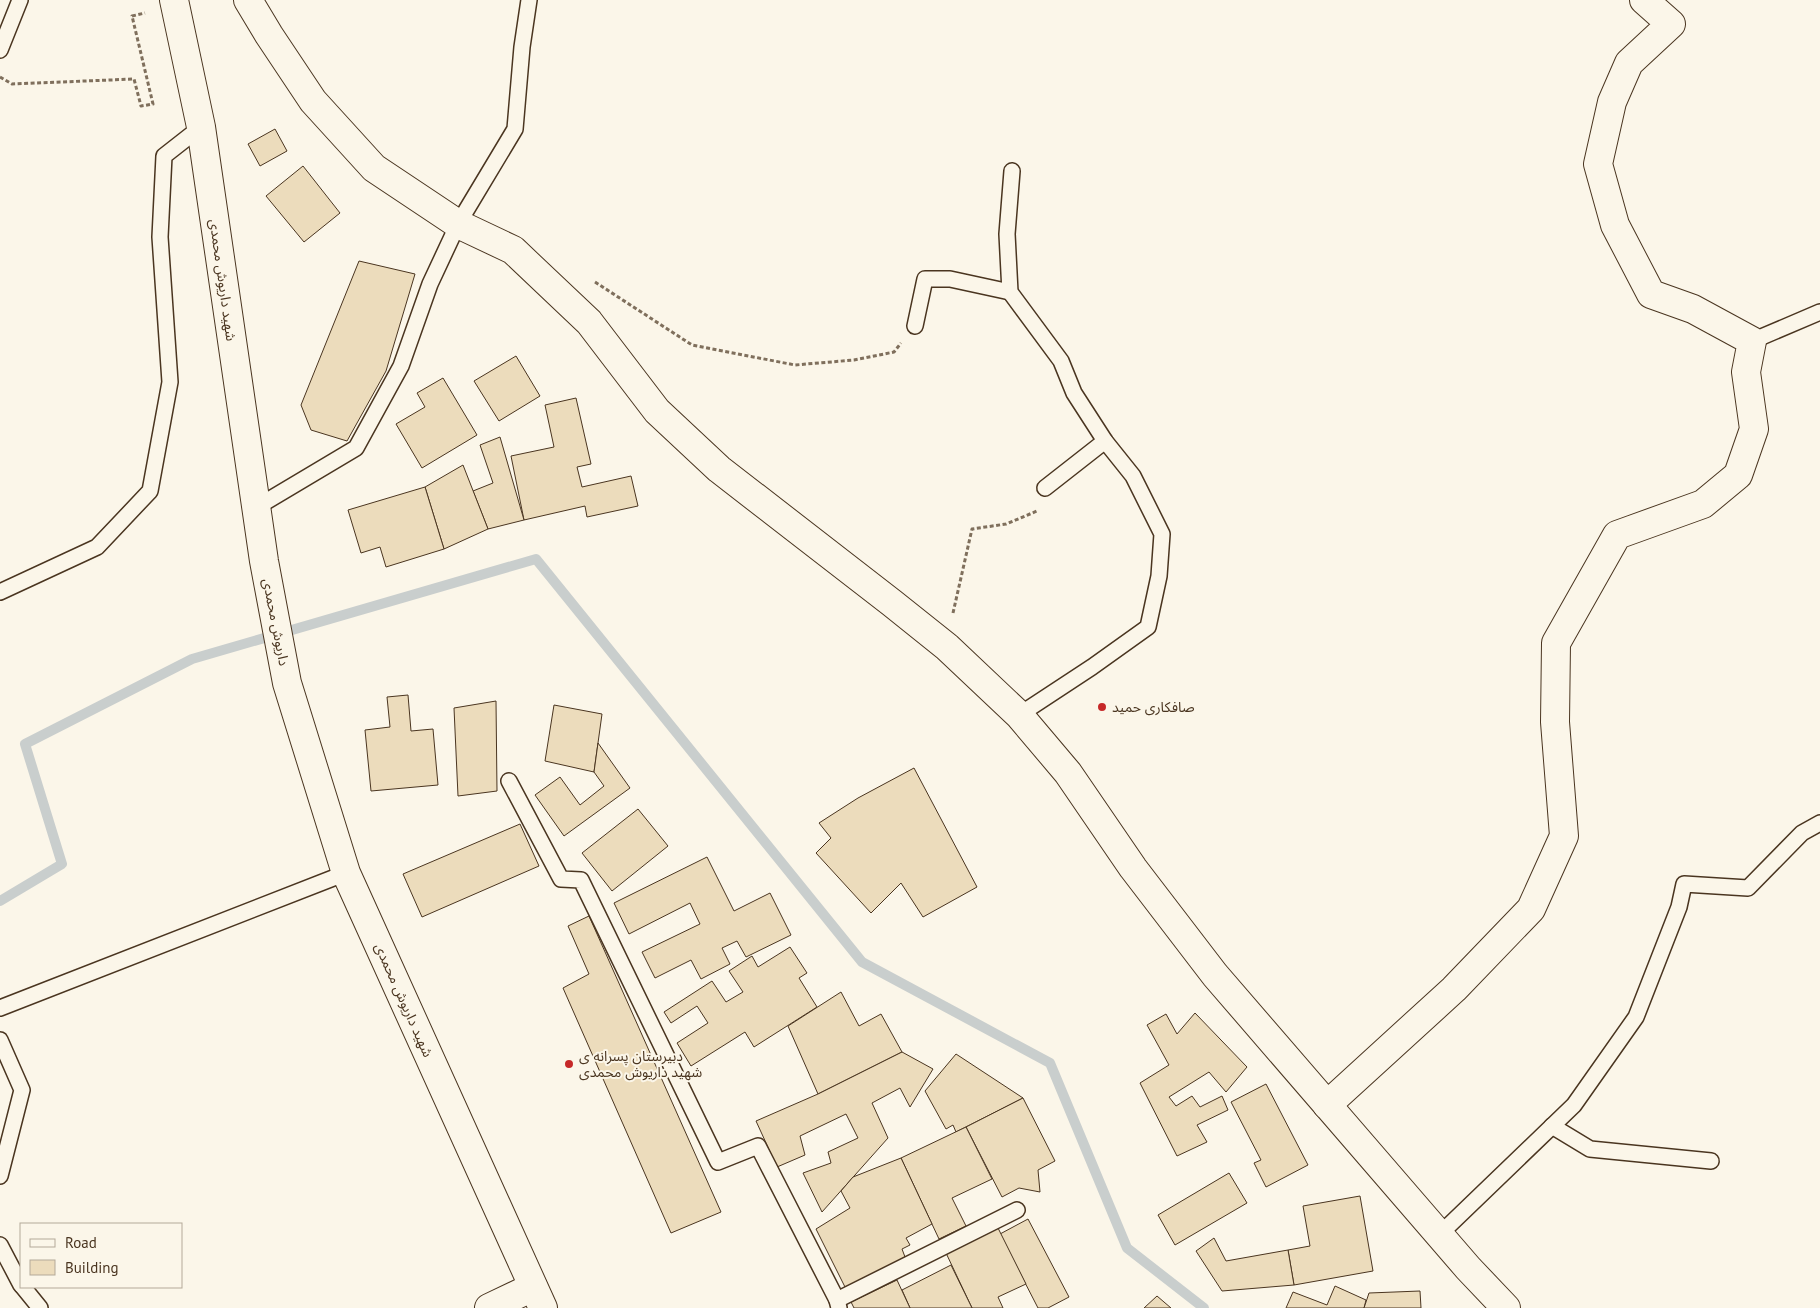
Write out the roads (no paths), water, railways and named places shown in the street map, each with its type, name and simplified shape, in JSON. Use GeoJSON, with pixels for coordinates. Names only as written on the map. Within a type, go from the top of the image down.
{"type":"FeatureCollection","features":[{"type":"Feature","properties":{"kind":"main road","name":"شهید داریوش محمدی"},"geometry":{"type":"LineString","coordinates":[[174,0],[201,127],[264,561]]}},
{"type":"Feature","properties":{"kind":"main road"},"geometry":{"type":"LineString","coordinates":[[248,0],[268,35],[313,102],[374,168],[458,224],[513,250],[589,322],[657,411],[719,470],[892,603],[946,648],[1019,715],[1068,773],[1133,868],[1215,975],[1439,1234],[1506,1308]]}},
{"type":"Feature","properties":{"kind":"main road"},"geometry":{"type":"LineString","coordinates":[[1327,1105],[1454,989],[1531,909],[1564,836],[1555,722],[1556,643],[1617,535],[1703,504],[1738,475],[1754,429],[1746,372],[1752,341],[1693,309],[1651,294],[1615,225],[1598,164],[1612,102],[1629,63],[1671,24],[1644,0]]}},
{"type":"Feature","properties":{"kind":"main road","name":"داریوش محمدی"},"geometry":{"type":"LineString","coordinates":[[264,561],[287,683]]}},
{"type":"Feature","properties":{"kind":"main road","name":"شهید داریوش محمدی"},"geometry":{"type":"LineString","coordinates":[[287,683],[346,873],[538,1297]]}},
{"type":"Feature","properties":{"kind":"main road"},"geometry":{"type":"LineString","coordinates":[[489,1308],[538,1297]]}},
{"type":"Feature","properties":{"kind":"lane"},"geometry":{"type":"LineString","coordinates":[[0,50],[20,0]]}},
{"type":"Feature","properties":{"kind":"lane"},"geometry":{"type":"LineString","coordinates":[[257,507],[356,448],[401,366],[430,284],[458,224],[515,130],[522,47],[529,0]]}},
{"type":"Feature","properties":{"kind":"lane"},"geometry":{"type":"LineString","coordinates":[[0,592],[97,547],[150,492],[170,382],[160,237],[164,156],[201,127]]}},
{"type":"Feature","properties":{"kind":"lane"},"geometry":{"type":"LineString","coordinates":[[1012,171],[1007,234],[1010,292],[1060,361],[1074,392],[1105,442],[1133,476],[1162,534],[1159,576],[1148,627],[1019,715]]}},
{"type":"Feature","properties":{"kind":"lane"},"geometry":{"type":"LineString","coordinates":[[915,326],[925,279],[950,279],[1010,292]]}},
{"type":"Feature","properties":{"kind":"lane"},"geometry":{"type":"LineString","coordinates":[[1752,341],[1820,312]]}},
{"type":"Feature","properties":{"kind":"lane"},"geometry":{"type":"LineString","coordinates":[[1045,488],[1105,442]]}},
{"type":"Feature","properties":{"kind":"lane"},"geometry":{"type":"LineString","coordinates":[[509,781],[561,878],[581,880],[718,1162],[758,1146],[838,1304],[1017,1210]]}},
{"type":"Feature","properties":{"kind":"lane"},"geometry":{"type":"LineString","coordinates":[[1439,1234],[1574,1105],[1636,1017],[1680,907],[1684,884],[1748,888],[1802,833],[1820,823]]}},
{"type":"Feature","properties":{"kind":"lane"},"geometry":{"type":"LineString","coordinates":[[0,1008],[346,873]]}},
{"type":"Feature","properties":{"kind":"lane"},"geometry":{"type":"LineString","coordinates":[[0,1040],[22,1090],[0,1176]]}},
{"type":"Feature","properties":{"kind":"lane"},"geometry":{"type":"LineString","coordinates":[[1552,1126],[1590,1149],[1711,1160]]}},
{"type":"Feature","properties":{"kind":"lane"},"geometry":{"type":"LineString","coordinates":[[0,1245],[20,1282]]}},
{"type":"Feature","properties":{"kind":"lane"},"geometry":{"type":"LineString","coordinates":[[24,1288],[40,1308]]}},
{"type":"Feature","properties":{"kind":"waterway"},"geometry":{"type":"LineString","coordinates":[[0,901],[62,864],[25,744],[192,659],[536,559],[862,962],[1050,1063],[1127,1248],[1204,1308]]}},
{"type":"Feature","properties":{"kind":"place","name":"صافکاری حمید"},"geometry":{"type":"Point","coordinates":[1102,707]}},
{"type":"Feature","properties":{"kind":"place","name":"دبیرستان پسرانه ی شهید داریوش محمدی"},"geometry":{"type":"Point","coordinates":[569,1064]}}]}
